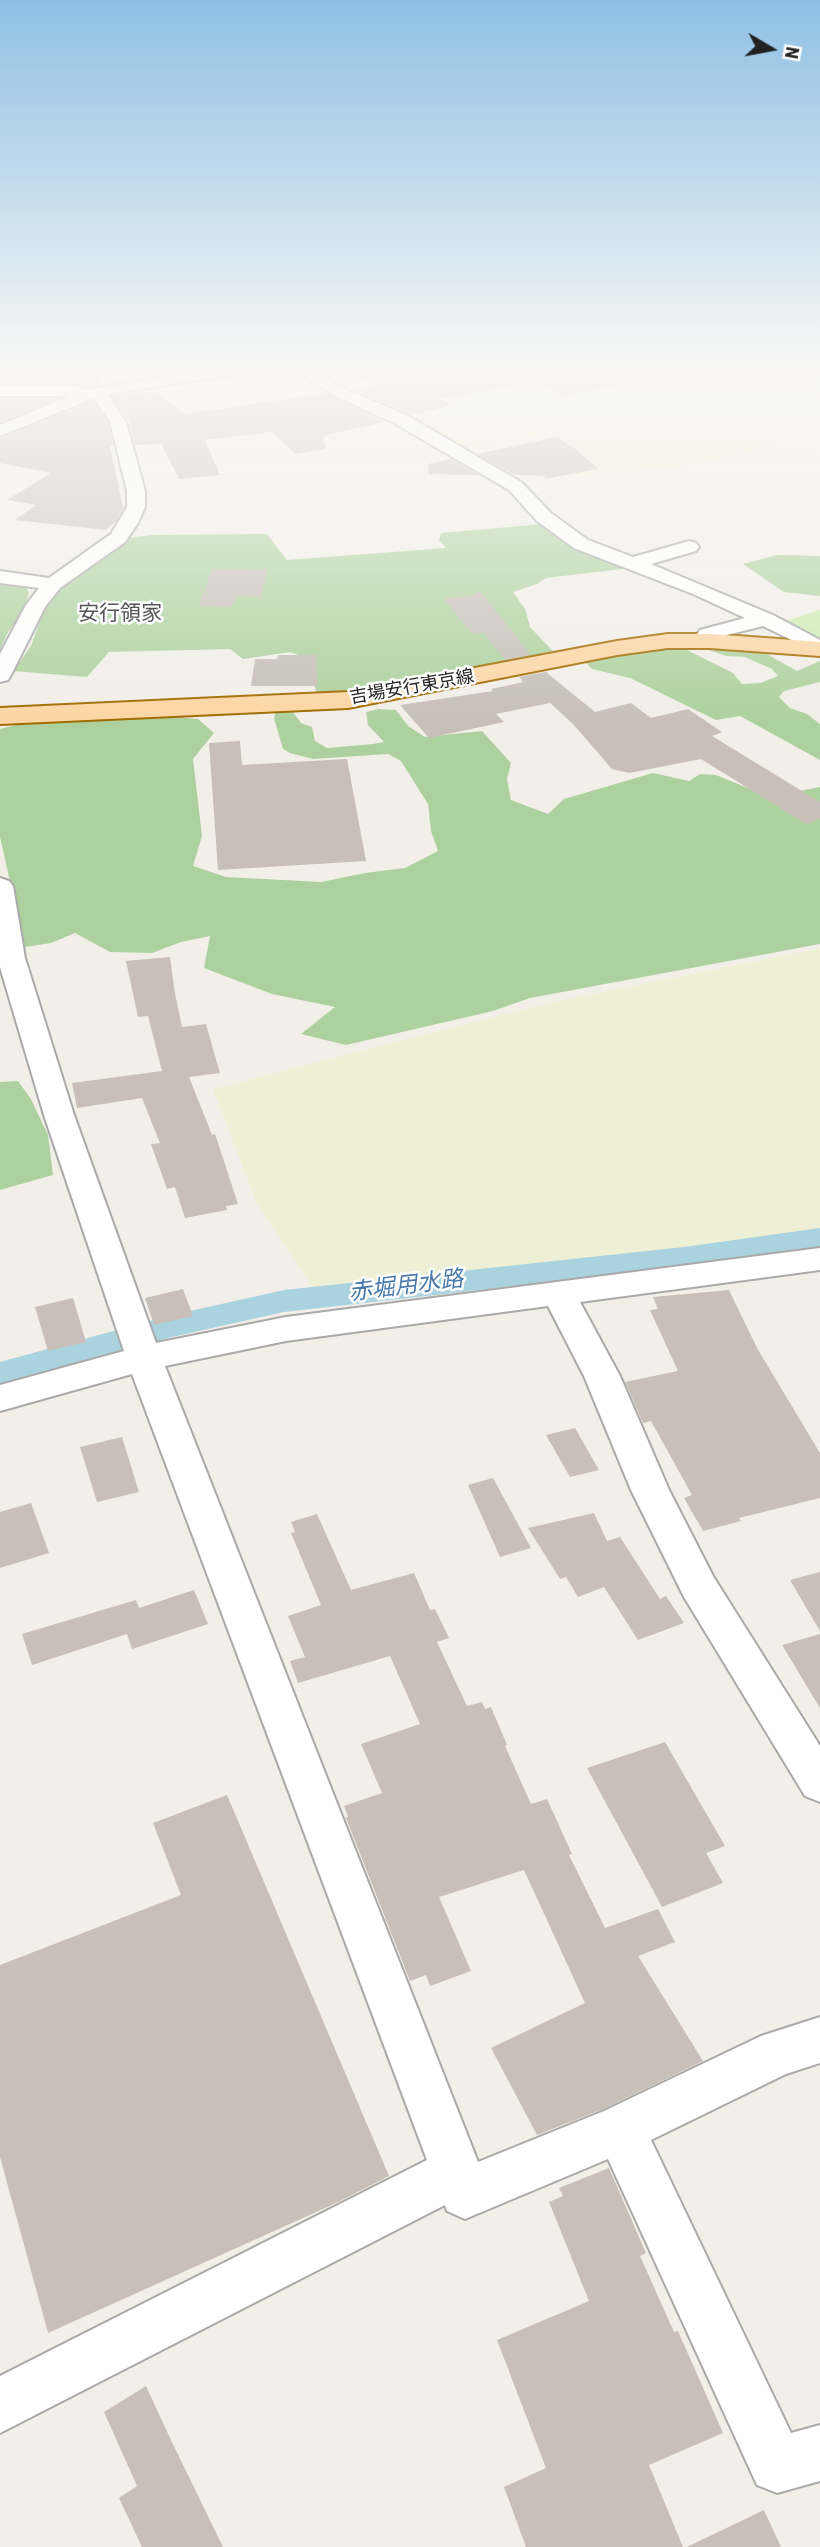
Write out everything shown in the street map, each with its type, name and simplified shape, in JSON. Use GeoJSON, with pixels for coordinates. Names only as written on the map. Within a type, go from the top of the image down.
{"type":"FeatureCollection","features":[{"type":"Feature","properties":{"kind":"main road","name":"吉場安行東京線"},"geometry":{"type":"LineString","coordinates":[[0,716],[348,700],[617,648],[668,641],[820,648]]}},
{"type":"Feature","properties":{"kind":"street"},"geometry":{"type":"LineString","coordinates":[[0,675],[36,605],[53,584],[118,538],[129,523],[136,507],[135,486]]}},
{"type":"Feature","properties":{"kind":"street"},"geometry":{"type":"LineString","coordinates":[[514,486],[544,517],[581,544],[766,619],[820,648]]}},
{"type":"Feature","properties":{"kind":"street"},"geometry":{"type":"LineString","coordinates":[[634,564],[689,547]]}},
{"type":"Feature","properties":{"kind":"street"},"geometry":{"type":"LineString","coordinates":[[0,577],[53,584]]}},
{"type":"Feature","properties":{"kind":"street"},"geometry":{"type":"LineString","coordinates":[[710,641],[707,634],[766,619]]}},
{"type":"Feature","properties":{"kind":"street"},"geometry":{"type":"LineString","coordinates":[[0,886],[11,958],[59,1115],[144,1358],[464,2193],[620,2129],[778,2053],[820,2040]]}},
{"type":"Feature","properties":{"kind":"street"},"geometry":{"type":"LineString","coordinates":[[0,1398],[144,1358],[286,1329],[820,1259]]}},
{"type":"Feature","properties":{"kind":"street"},"geometry":{"type":"LineString","coordinates":[[559,1294],[602,1376],[650,1490],[698,1586],[820,1783]]}},
{"type":"Feature","properties":{"kind":"street"},"geometry":{"type":"LineString","coordinates":[[620,2129],[777,2465],[820,2453]]}},
{"type":"Feature","properties":{"kind":"street"},"geometry":{"type":"LineString","coordinates":[[0,2405],[457,2172]]}},
{"type":"Feature","properties":{"kind":"green space"},"geometry":{"type":"Polygon","coordinates":[[[543,524],[631,568],[546,578],[513,592],[525,609],[530,627],[553,651],[467,671],[346,693],[317,694],[307,658],[290,652],[243,659],[230,649],[109,652],[87,677],[13,671],[31,646],[47,601],[126,538],[152,535],[267,534],[287,560],[446,548],[439,540],[441,533],[543,524]]]}},
{"type":"Feature","properties":{"kind":"green space"},"geometry":{"type":"Polygon","coordinates":[[[777,555],[820,556],[820,596],[784,592],[743,564],[777,555]]]}},
{"type":"Feature","properties":{"kind":"green space"},"geometry":{"type":"Polygon","coordinates":[[[0,583],[25,586],[29,593],[23,612],[8,632],[0,650],[0,583]]]}},
{"type":"Feature","properties":{"kind":"green space"},"geometry":{"type":"Polygon","coordinates":[[[820,610],[820,639],[782,622],[820,610]]]}},
{"type":"Feature","properties":{"kind":"green space"},"geometry":{"type":"Polygon","coordinates":[[[713,644],[765,653],[797,671],[820,661],[820,682],[784,691],[779,697],[790,708],[807,714],[820,724],[820,760],[740,716],[716,720],[630,678],[592,669],[586,663],[619,654],[634,654],[647,648],[683,648],[733,673],[742,684],[760,683],[778,676],[772,669],[745,657],[726,656],[706,649],[713,644]]]}},
{"type":"Feature","properties":{"kind":"green space"},"geometry":{"type":"Polygon","coordinates":[[[378,709],[396,710],[408,726],[425,737],[482,731],[511,763],[507,779],[511,800],[548,814],[564,799],[653,773],[689,781],[700,774],[716,775],[770,797],[820,787],[820,944],[530,998],[493,1011],[346,1045],[301,1034],[335,1007],[272,994],[204,968],[210,936],[181,942],[152,953],[110,952],[75,933],[51,943],[25,947],[0,837],[0,729],[28,722],[157,715],[198,719],[214,733],[193,759],[202,836],[193,866],[226,877],[321,882],[405,868],[438,851],[431,831],[428,804],[401,761],[388,754],[313,759],[290,753],[283,749],[274,718],[276,712],[293,712],[301,723],[312,727],[315,741],[327,748],[384,742],[368,725],[366,712],[378,709]]]}},
{"type":"Feature","properties":{"kind":"green space"},"geometry":{"type":"Polygon","coordinates":[[[820,948],[820,1234],[318,1295],[256,1202],[213,1089],[545,1004],[820,948]]]}},
{"type":"Feature","properties":{"kind":"green space"},"geometry":{"type":"Polygon","coordinates":[[[18,1081],[31,1099],[48,1135],[53,1175],[0,1190],[0,1082],[18,1081]]]}},
{"type":"Feature","properties":{"kind":"building"},"geometry":{"type":"Polygon","coordinates":[[[30,486],[118,486],[123,508],[116,521],[106,530],[15,520],[36,505],[7,500],[30,486]]]}},
{"type":"Feature","properties":{"kind":"building"},"geometry":{"type":"Polygon","coordinates":[[[212,569],[267,570],[261,597],[236,596],[231,607],[199,606],[212,569]]]}},
{"type":"Feature","properties":{"kind":"building"},"geometry":{"type":"Polygon","coordinates":[[[479,591],[531,655],[505,660],[484,633],[472,634],[444,599],[474,595],[479,591]]]}},
{"type":"Feature","properties":{"kind":"building"},"geometry":{"type":"Polygon","coordinates":[[[278,655],[316,655],[317,686],[251,686],[255,659],[277,659],[278,655]]]}},
{"type":"Feature","properties":{"kind":"building"},"geometry":{"type":"Polygon","coordinates":[[[546,672],[595,712],[631,703],[651,718],[688,709],[722,732],[712,736],[820,802],[820,819],[806,824],[701,759],[629,773],[612,769],[573,724],[550,703],[496,714],[504,722],[429,738],[400,705],[493,691],[491,689],[523,682],[519,677],[546,672]]]}},
{"type":"Feature","properties":{"kind":"building"},"geometry":{"type":"Polygon","coordinates":[[[240,741],[242,765],[347,759],[366,861],[218,870],[209,743],[240,741]]]}},
{"type":"Feature","properties":{"kind":"building"},"geometry":{"type":"Polygon","coordinates":[[[170,957],[182,1027],[206,1024],[220,1073],[189,1077],[212,1135],[215,1134],[238,1204],[226,1206],[227,1210],[185,1218],[175,1187],[167,1189],[151,1144],[160,1143],[142,1098],[77,1108],[72,1083],[162,1071],[148,1016],[138,1017],[126,961],[170,957]]]}},
{"type":"Feature","properties":{"kind":"building"},"geometry":{"type":"Polygon","coordinates":[[[183,1289],[193,1316],[154,1325],[145,1298],[183,1289]]]}},
{"type":"Feature","properties":{"kind":"building"},"geometry":{"type":"Polygon","coordinates":[[[729,1290],[757,1348],[820,1453],[820,1498],[739,1518],[741,1521],[703,1531],[684,1498],[692,1495],[651,1421],[643,1423],[625,1382],[678,1371],[650,1310],[658,1309],[653,1297],[729,1290]]]}},
{"type":"Feature","properties":{"kind":"building"},"geometry":{"type":"Polygon","coordinates":[[[73,1298],[86,1342],[48,1351],[35,1307],[73,1298]]]}},
{"type":"Feature","properties":{"kind":"building"},"geometry":{"type":"Polygon","coordinates":[[[575,1428],[599,1470],[570,1477],[546,1435],[575,1428]]]}},
{"type":"Feature","properties":{"kind":"building"},"geometry":{"type":"Polygon","coordinates":[[[122,1437],[139,1492],[97,1502],[80,1447],[122,1437]]]}},
{"type":"Feature","properties":{"kind":"building"},"geometry":{"type":"Polygon","coordinates":[[[493,1478],[531,1548],[500,1557],[468,1485],[493,1478]]]}},
{"type":"Feature","properties":{"kind":"building"},"geometry":{"type":"Polygon","coordinates":[[[31,1503],[49,1553],[0,1568],[0,1512],[31,1503]]]}},
{"type":"Feature","properties":{"kind":"building"},"geometry":{"type":"Polygon","coordinates":[[[594,1513],[607,1541],[620,1537],[660,1599],[666,1596],[684,1623],[638,1640],[604,1587],[578,1597],[566,1577],[560,1579],[528,1528],[594,1513]]]}},
{"type":"Feature","properties":{"kind":"building"},"geometry":{"type":"Polygon","coordinates":[[[317,1514],[351,1590],[414,1573],[430,1610],[435,1609],[449,1638],[437,1642],[467,1706],[482,1702],[485,1709],[491,1707],[531,1804],[547,1799],[572,1854],[569,1855],[605,1928],[658,1909],[675,1942],[638,1956],[703,2061],[603,2109],[537,2135],[491,2048],[585,2003],[524,1870],[439,1897],[471,1971],[430,1986],[426,1975],[410,1981],[346,1818],[348,1817],[344,1806],[382,1793],[361,1744],[420,1724],[390,1656],[298,1683],[290,1661],[305,1657],[288,1616],[321,1605],[291,1533],[295,1532],[291,1522],[317,1514]]]}},
{"type":"Feature","properties":{"kind":"building"},"geometry":{"type":"Polygon","coordinates":[[[820,1572],[820,1631],[790,1580],[820,1572]]]}},
{"type":"Feature","properties":{"kind":"building"},"geometry":{"type":"Polygon","coordinates":[[[194,1590],[208,1624],[132,1649],[127,1634],[32,1665],[22,1634],[136,1600],[139,1608],[194,1590]]]}},
{"type":"Feature","properties":{"kind":"building"},"geometry":{"type":"Polygon","coordinates":[[[820,1634],[820,1708],[782,1645],[820,1634]]]}},
{"type":"Feature","properties":{"kind":"building"},"geometry":{"type":"Polygon","coordinates":[[[665,1742],[725,1846],[706,1853],[723,1883],[662,1907],[587,1768],[665,1742]]]}},
{"type":"Feature","properties":{"kind":"building"},"geometry":{"type":"Polygon","coordinates":[[[227,1795],[389,2176],[334,2204],[48,2333],[0,2157],[0,1965],[181,1895],[153,1823],[227,1795]]]}},
{"type":"Feature","properties":{"kind":"building"},"geometry":{"type":"Polygon","coordinates":[[[609,2168],[646,2253],[640,2256],[674,2332],[678,2331],[723,2433],[649,2465],[683,2547],[526,2547],[504,2487],[546,2468],[497,2340],[589,2301],[549,2202],[563,2196],[559,2188],[609,2168]]]}},
{"type":"Feature","properties":{"kind":"building"},"geometry":{"type":"Polygon","coordinates":[[[146,2386],[223,2547],[142,2547],[119,2498],[137,2486],[104,2412],[146,2386]]]}},
{"type":"Feature","properties":{"kind":"building"},"geometry":{"type":"Polygon","coordinates":[[[764,2510],[781,2547],[687,2547],[764,2510]]]}},
{"type":"Feature","properties":{"kind":"waterway","name":"赤堀用水路"},"geometry":{"type":"LineString","coordinates":[[0,1374],[172,1326],[284,1301],[684,1257],[820,1238]]}},
{"type":"Feature","properties":{"kind":"district","name":"安行領家"},"geometry":{"type":"Point","coordinates":[120,615]}}]}
